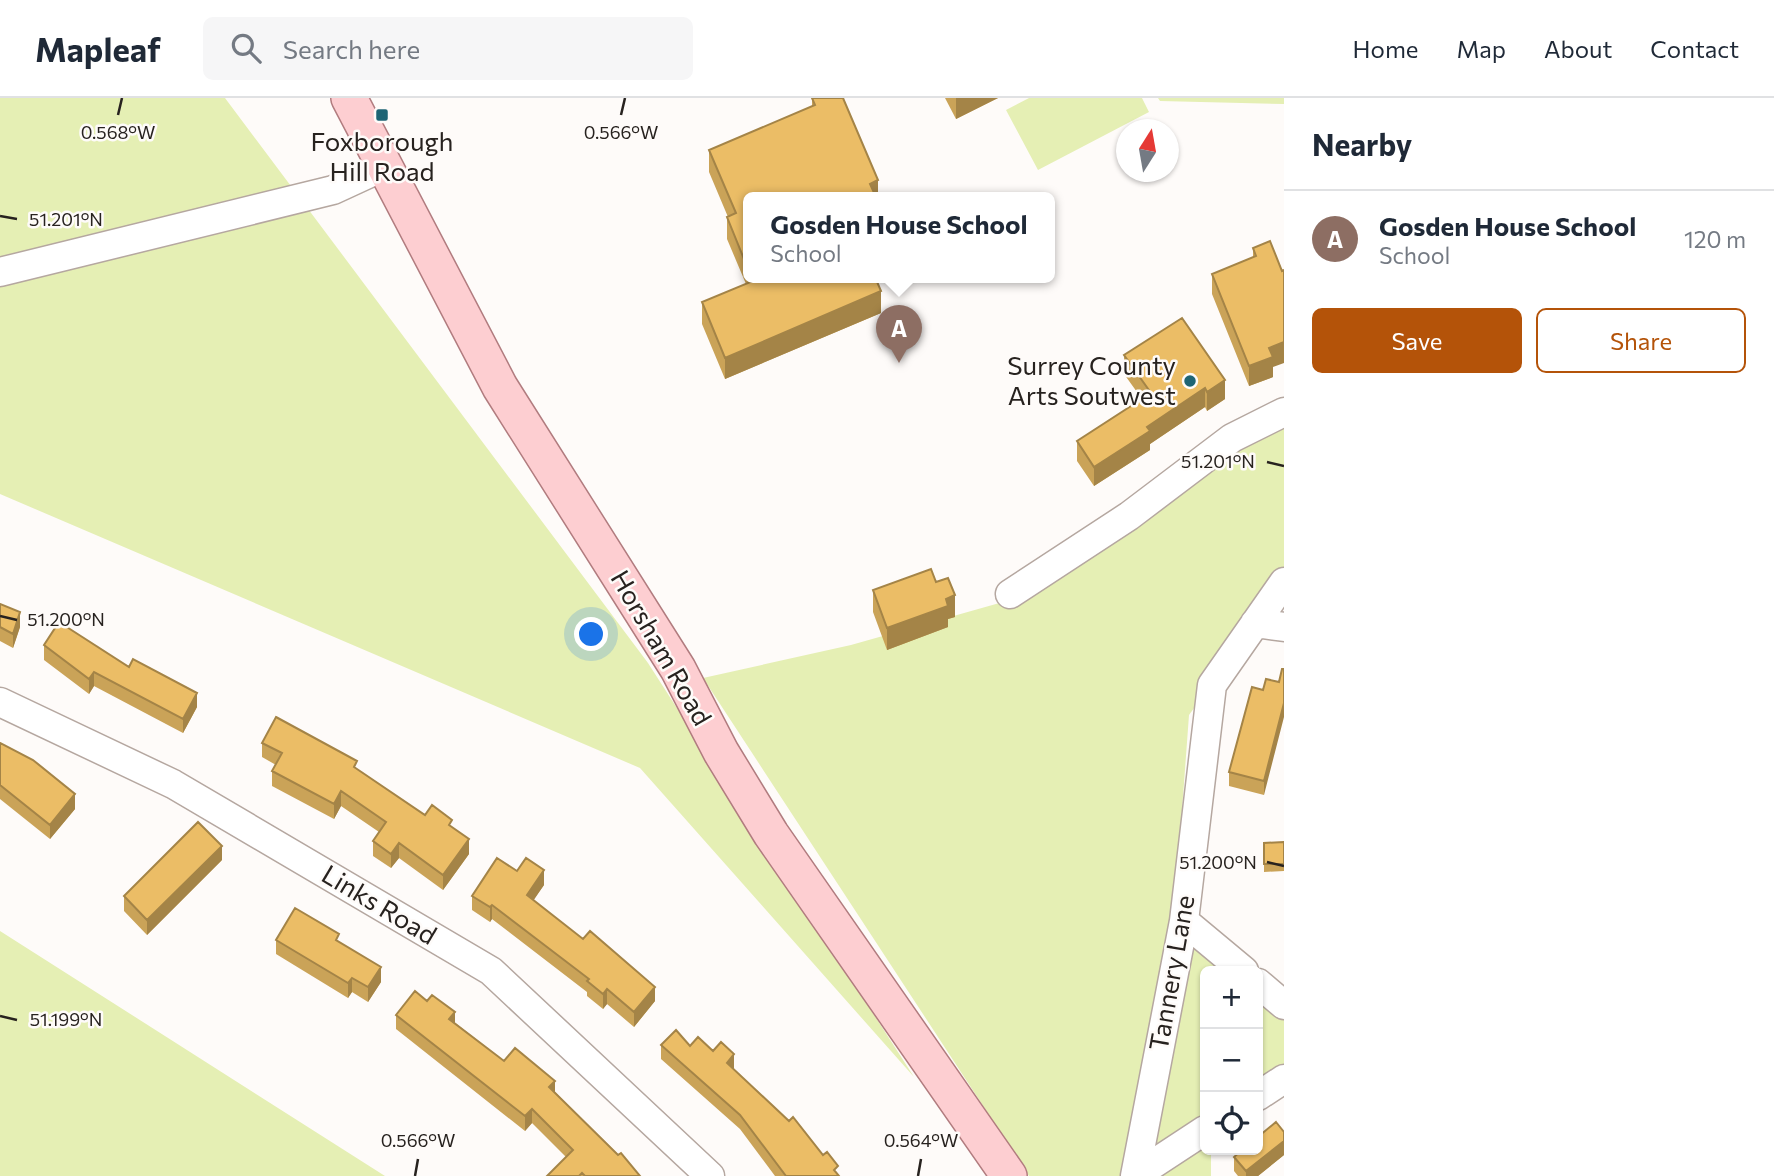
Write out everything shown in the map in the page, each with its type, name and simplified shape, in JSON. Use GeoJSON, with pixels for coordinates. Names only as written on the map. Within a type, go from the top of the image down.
{"type":"FeatureCollection","features":[{"type":"Feature","properties":{"kind":"main road","name":"Horsham Road"},"geometry":{"type":"LineString","coordinates":[[349,98],[500,387],[678,669],[721,752],[771,834],[1009,1176]]}},
{"type":"Feature","properties":{"kind":"street"},"geometry":{"type":"LineString","coordinates":[[0,272],[333,190],[385,166]]}},
{"type":"Feature","properties":{"kind":"street"},"geometry":{"type":"LineString","coordinates":[[1010,594],[1129,516],[1232,438],[1284,412]]}},
{"type":"Feature","properties":{"kind":"street","name":"Tannery Lane"},"geometry":{"type":"LineString","coordinates":[[1135,1176],[1184,921],[1212,685],[1284,582]]}},
{"type":"Feature","properties":{"kind":"street"},"geometry":{"type":"LineString","coordinates":[[1255,623],[1284,627]]}},
{"type":"Feature","properties":{"kind":"street","name":"Links Road"},"geometry":{"type":"LineString","coordinates":[[0,702],[173,784],[491,971],[710,1176]]}},
{"type":"Feature","properties":{"kind":"street"},"geometry":{"type":"LineString","coordinates":[[1184,921],[1238,966]]}},
{"type":"Feature","properties":{"kind":"street"},"geometry":{"type":"LineString","coordinates":[[1263,987],[1284,1005]]}},
{"type":"Feature","properties":{"kind":"street"},"geometry":{"type":"LineString","coordinates":[[1263,1093],[1284,1079]]}},
{"type":"Feature","properties":{"kind":"street"},"geometry":{"type":"LineString","coordinates":[[1135,1176],[1200,1133]]}},
{"type":"Feature","properties":{"kind":"green space"},"geometry":{"type":"Polygon","coordinates":[[[0,98],[225,98],[648,663],[914,1077],[640,768],[0,494],[0,98]]]}},
{"type":"Feature","properties":{"kind":"green space"},"geometry":{"type":"Polygon","coordinates":[[[1029,98],[1142,98],[1149,112],[1136,119],[1116,119],[1116,129],[1038,170],[1006,110],[1029,98]]]}},
{"type":"Feature","properties":{"kind":"green space"},"geometry":{"type":"Polygon","coordinates":[[[1158,98],[1284,98],[1284,104],[1160,101],[1158,98]]]}},
{"type":"Feature","properties":{"kind":"green space"},"geometry":{"type":"Polygon","coordinates":[[[1284,409],[1284,585],[1189,715],[1174,919],[1226,966],[1200,966],[1200,1155],[1211,1155],[1211,1176],[1029,1176],[703,678],[851,645],[1035,593],[1284,409]]]}},
{"type":"Feature","properties":{"kind":"green space"},"geometry":{"type":"Polygon","coordinates":[[[0,931],[385,1176],[0,1176],[0,931]]]}},
{"type":"Feature","properties":{"kind":"green space"},"geometry":{"type":"Polygon","coordinates":[[[1263,999],[1284,1018],[1284,1065],[1263,1084],[1263,999]]]}},
{"type":"Feature","properties":{"kind":"building"},"geometry":{"type":"Polygon","coordinates":[[[812,98],[843,98],[878,180],[870,184],[874,192],[743,192],[743,257],[727,217],[736,213],[709,150],[815,105],[812,98]]]}},
{"type":"Feature","properties":{"kind":"building"},"geometry":{"type":"Polygon","coordinates":[[[1270,241],[1282,271],[1284,270],[1284,342],[1269,348],[1273,357],[1249,366],[1212,274],[1256,256],[1253,248],[1270,241]]]}},
{"type":"Feature","properties":{"kind":"building"},"geometry":{"type":"Polygon","coordinates":[[[748,283],[878,283],[881,291],[725,358],[702,302],[748,283]]]}},
{"type":"Feature","properties":{"kind":"building"},"geometry":{"type":"Polygon","coordinates":[[[1182,318],[1225,380],[1207,392],[1205,388],[1147,427],[1150,431],[1094,467],[1077,441],[1151,393],[1124,355],[1182,318]]]}},
{"type":"Feature","properties":{"kind":"building"},"geometry":{"type":"Polygon","coordinates":[[[931,569],[936,582],[948,578],[955,595],[946,599],[948,606],[887,628],[873,590],[931,569]]]}},
{"type":"Feature","properties":{"kind":"building"},"geometry":{"type":"Polygon","coordinates":[[[0,604],[20,612],[13,634],[0,627],[0,604]]]}},
{"type":"Feature","properties":{"kind":"building"},"geometry":{"type":"Polygon","coordinates":[[[59,622],[129,667],[133,659],[197,693],[183,719],[94,672],[89,679],[44,645],[59,622]]]}},
{"type":"Feature","properties":{"kind":"building"},"geometry":{"type":"Polygon","coordinates":[[[1282,669],[1284,703],[1264,781],[1229,772],[1252,687],[1263,690],[1266,679],[1279,682],[1282,669]]]}},
{"type":"Feature","properties":{"kind":"building"},"geometry":{"type":"Polygon","coordinates":[[[276,717],[357,761],[354,767],[425,815],[432,805],[452,820],[449,825],[469,839],[443,875],[399,843],[391,854],[373,841],[386,822],[341,791],[334,804],[272,771],[282,753],[262,743],[276,717]]]}},
{"type":"Feature","properties":{"kind":"building"},"geometry":{"type":"Polygon","coordinates":[[[0,743],[33,760],[75,794],[50,825],[0,785],[0,743]]]}},
{"type":"Feature","properties":{"kind":"building"},"geometry":{"type":"Polygon","coordinates":[[[198,822],[222,846],[147,920],[124,896],[198,822]]]}},
{"type":"Feature","properties":{"kind":"building"},"geometry":{"type":"Polygon","coordinates":[[[1284,842],[1284,864],[1264,864],[1264,843],[1284,842]]]}},
{"type":"Feature","properties":{"kind":"building"},"geometry":{"type":"Polygon","coordinates":[[[497,858],[517,871],[526,858],[544,870],[527,895],[583,939],[590,931],[655,987],[634,1012],[607,989],[603,994],[587,981],[589,979],[492,905],[490,907],[472,896],[497,858]]]}},
{"type":"Feature","properties":{"kind":"building"},"geometry":{"type":"Polygon","coordinates":[[[295,908],[339,934],[336,940],[381,967],[368,987],[352,978],[348,983],[276,940],[295,908]]]}},
{"type":"Feature","properties":{"kind":"building"},"geometry":{"type":"Polygon","coordinates":[[[415,991],[427,1001],[432,995],[455,1012],[449,1019],[504,1061],[515,1048],[555,1081],[549,1087],[618,1155],[621,1153],[640,1176],[585,1176],[582,1173],[579,1176],[547,1176],[573,1150],[532,1109],[525,1116],[396,1015],[415,991]]]}},
{"type":"Feature","properties":{"kind":"building"},"geometry":{"type":"Polygon","coordinates":[[[676,1030],[690,1046],[698,1037],[713,1051],[721,1042],[734,1054],[727,1063],[789,1121],[793,1117],[823,1155],[827,1152],[838,1166],[834,1170],[839,1176],[786,1176],[740,1115],[661,1045],[676,1030]]]}},
{"type":"Feature","properties":{"kind":"building"},"geometry":{"type":"Polygon","coordinates":[[[1276,1122],[1284,1132],[1284,1141],[1246,1171],[1234,1157],[1263,1155],[1263,1133],[1276,1122]]]}},
{"type":"Feature","properties":{"kind":"place","name":"Foxborough Hill Road"},"geometry":{"type":"Point","coordinates":[382,115]}},
{"type":"Feature","properties":{"kind":"place","name":"Gosden House School"},"geometry":{"type":"Point","coordinates":[899,363]}},
{"type":"Feature","properties":{"kind":"place","name":"Surrey County Arts Soutwest"},"geometry":{"type":"Point","coordinates":[1190,381]}}]}
